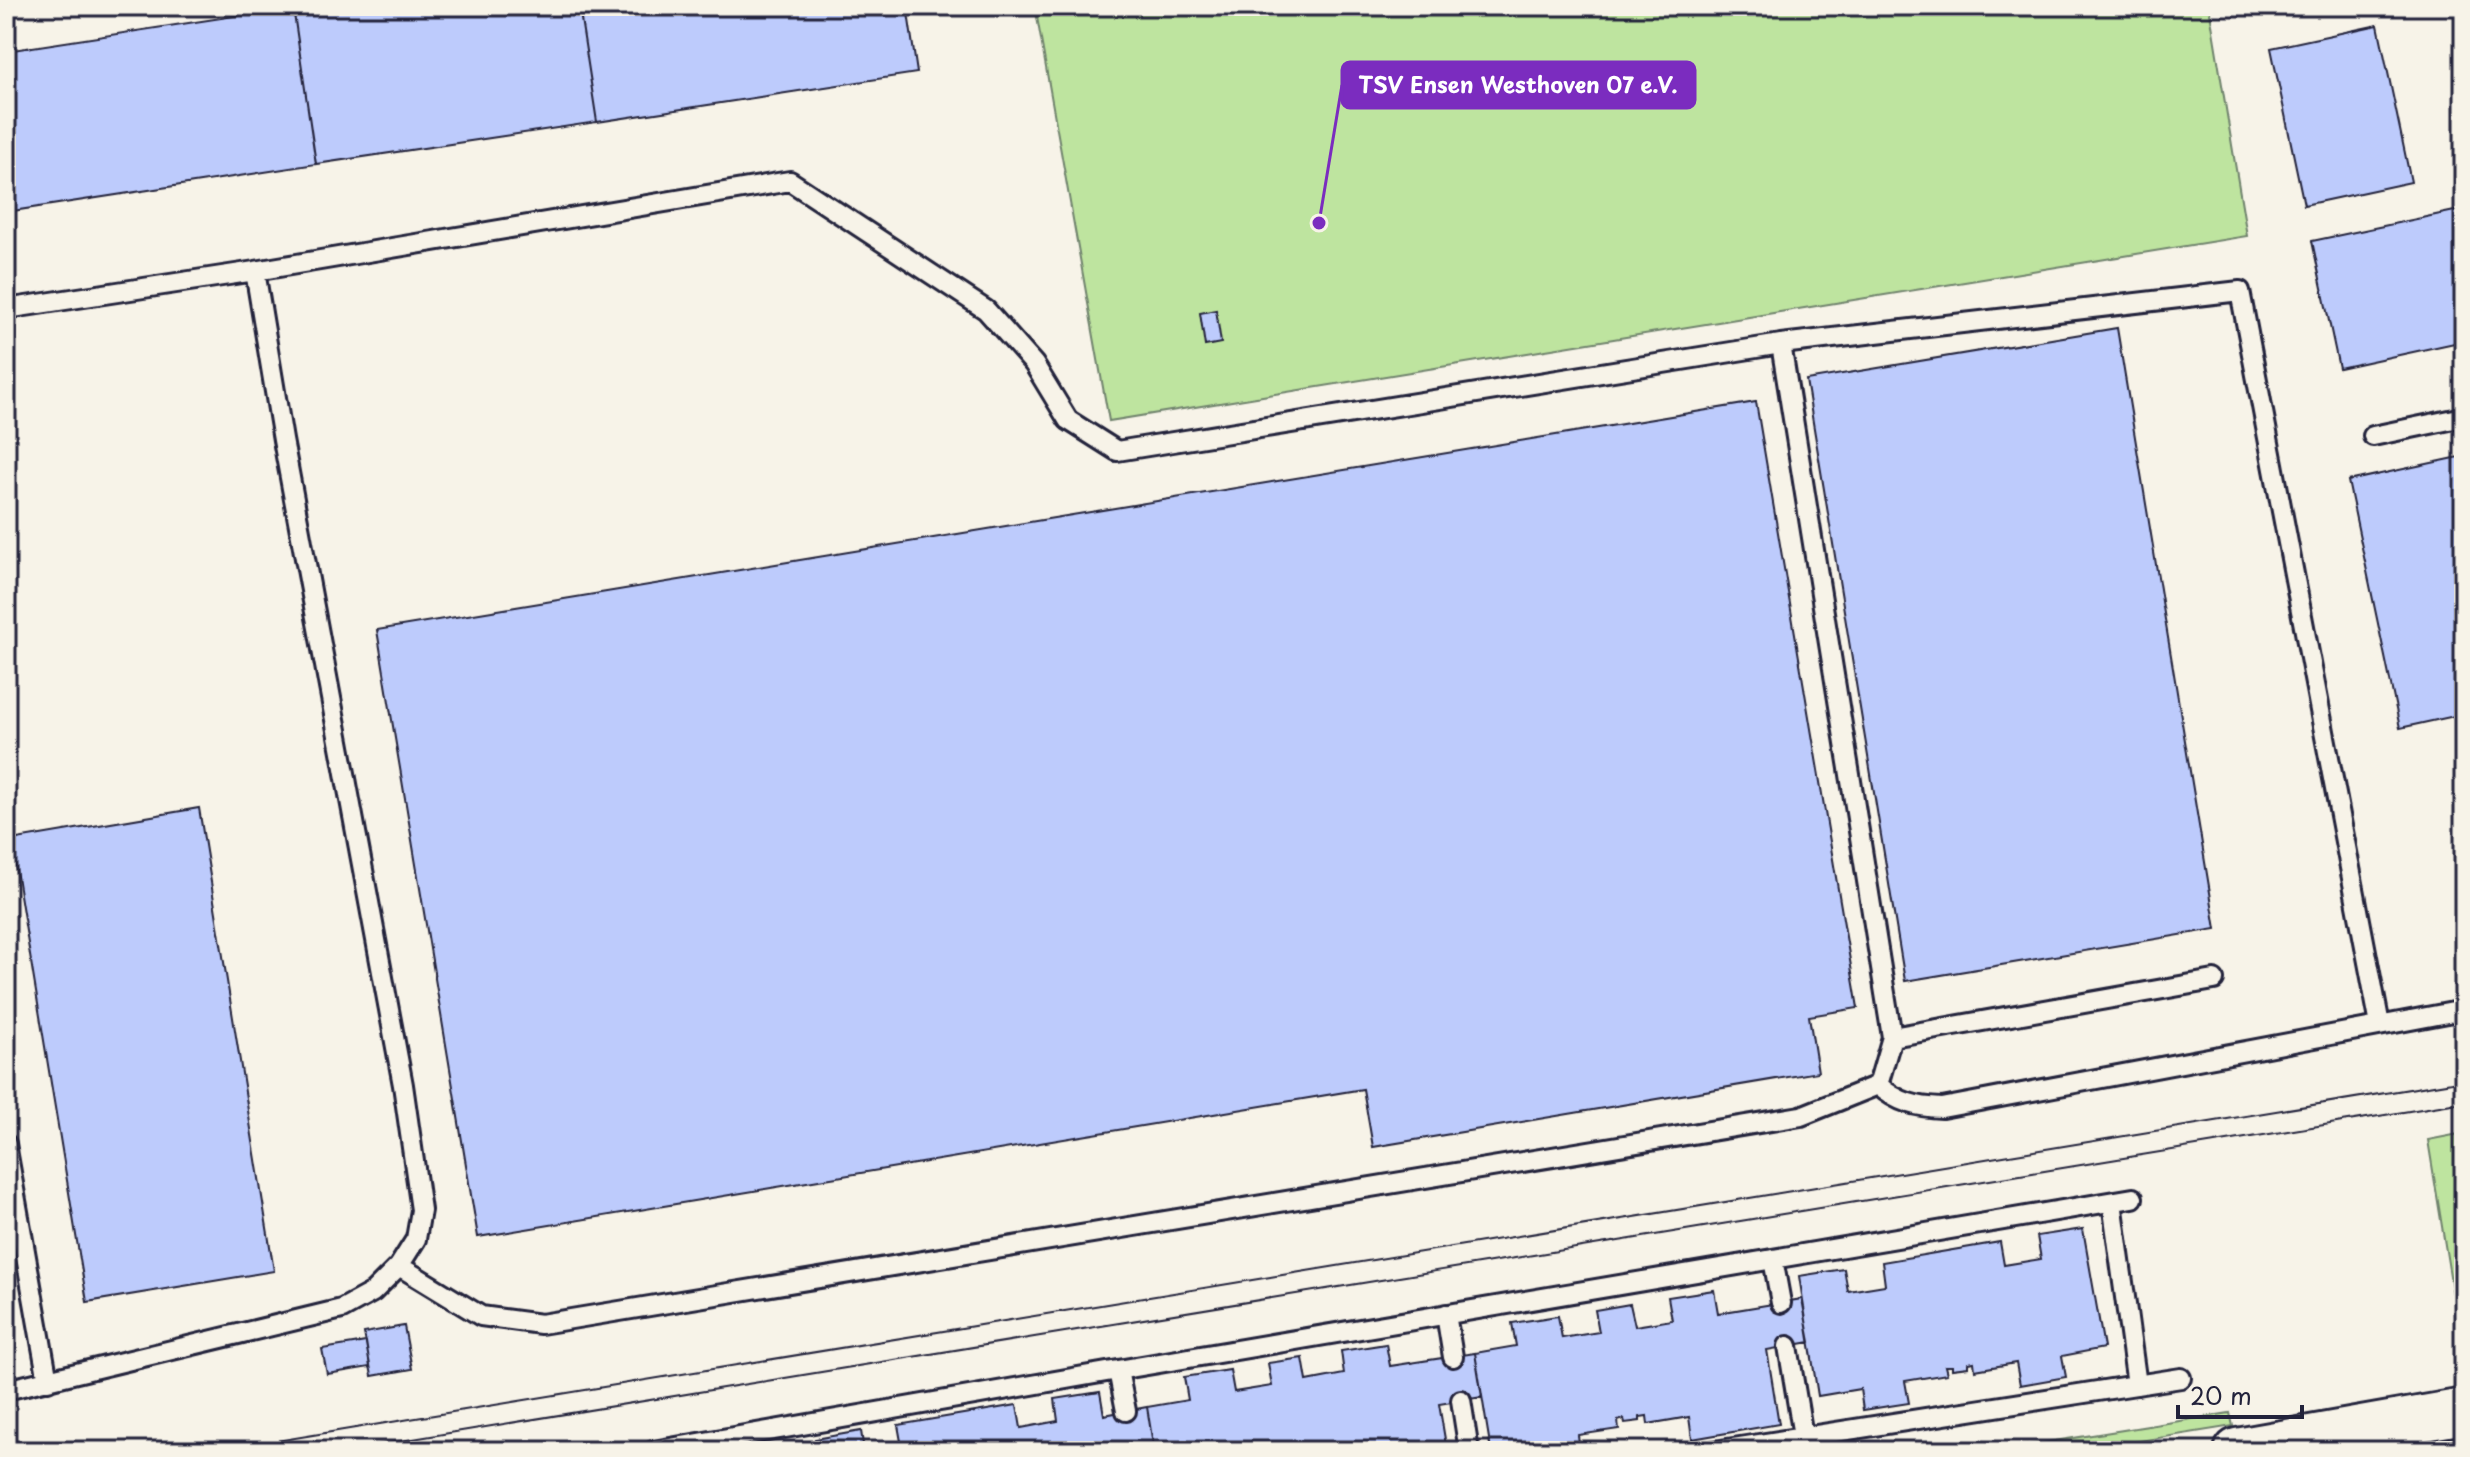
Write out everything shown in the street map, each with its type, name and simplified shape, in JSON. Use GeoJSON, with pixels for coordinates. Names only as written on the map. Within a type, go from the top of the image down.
{"type":"FeatureCollection","features":[{"type":"Feature","properties":{"kind":"main road"},"geometry":{"type":"LineString","coordinates":[[2237,1451],[2464,1411]]}},
{"type":"Feature","properties":{"kind":"lane"},"geometry":{"type":"LineString","coordinates":[[6,309],[255,271],[790,181],[986,310],[1034,364],[1068,420],[1117,451],[1781,344],[2240,291],[2380,1025]]}},
{"type":"Feature","properties":{"kind":"lane"},"geometry":{"type":"LineString","coordinates":[[6,1390],[342,1309],[373,1292],[399,1266],[416,1239],[421,1210],[403,1085],[286,456],[255,271]]}},
{"type":"Feature","properties":{"kind":"lane"},"geometry":{"type":"LineString","coordinates":[[1781,344],[1892,1037],[1878,1085]]}},
{"type":"Feature","properties":{"kind":"lane"},"geometry":{"type":"LineString","coordinates":[[2373,436],[2464,417]]}},
{"type":"Feature","properties":{"kind":"lane"},"geometry":{"type":"LineString","coordinates":[[1892,1037],[2214,980]]}},
{"type":"Feature","properties":{"kind":"lane"},"geometry":{"type":"LineString","coordinates":[[1878,1085],[1892,1098],[1916,1107],[1942,1108],[2464,1010]]}},
{"type":"Feature","properties":{"kind":"lane"},"geometry":{"type":"LineString","coordinates":[[399,1266],[481,1316],[541,1324],[1801,1116],[1878,1085]]}},
{"type":"Feature","properties":{"kind":"lane"},"geometry":{"type":"LineString","coordinates":[[6,1144],[48,1381]]}},
{"type":"Feature","properties":{"kind":"lane"},"geometry":{"type":"LineString","coordinates":[[653,1451],[2133,1198]]}},
{"type":"Feature","properties":{"kind":"lane"},"geometry":{"type":"LineString","coordinates":[[2112,1202],[2137,1385]]}},
{"type":"Feature","properties":{"kind":"lane"},"geometry":{"type":"LineString","coordinates":[[1773,1259],[1781,1303]]}},
{"type":"Feature","properties":{"kind":"lane"},"geometry":{"type":"LineString","coordinates":[[1446,1314],[1453,1357]]}},
{"type":"Feature","properties":{"kind":"lane"},"geometry":{"type":"LineString","coordinates":[[1788,1346],[1803,1436]]}},
{"type":"Feature","properties":{"kind":"lane"},"geometry":{"type":"LineString","coordinates":[[1118,1370],[1126,1411]]}},
{"type":"Feature","properties":{"kind":"lane"},"geometry":{"type":"LineString","coordinates":[[1714,1451],[2181,1378]]}},
{"type":"Feature","properties":{"kind":"lane"},"geometry":{"type":"LineString","coordinates":[[1461,1400],[1469,1451]]}},
{"type":"Feature","properties":{"kind":"green space"},"geometry":{"type":"Polygon","coordinates":[[[1035,6],[2209,6],[2247,236],[1109,421],[1035,6]]]}},
{"type":"Feature","properties":{"kind":"green space"},"geometry":{"type":"Polygon","coordinates":[[[2464,1133],[2464,1349],[2462,1350],[2428,1140],[2464,1133]]]}},
{"type":"Feature","properties":{"kind":"green space"},"geometry":{"type":"Polygon","coordinates":[[[2230,1413],[2233,1426],[2078,1451],[1992,1451],[2230,1413]]]}},
{"type":"Feature","properties":{"kind":"building"},"geometry":{"type":"Polygon","coordinates":[[[579,6],[597,122],[316,164],[293,7],[579,6]]]}},
{"type":"Feature","properties":{"kind":"building"},"geometry":{"type":"Polygon","coordinates":[[[579,6],[907,6],[917,73],[597,122],[579,6]]]}},
{"type":"Feature","properties":{"kind":"building"},"geometry":{"type":"Polygon","coordinates":[[[2264,6],[2298,6],[2265,13],[2264,6]]]}},
{"type":"Feature","properties":{"kind":"building"},"geometry":{"type":"Polygon","coordinates":[[[293,7],[316,164],[6,212],[6,51],[293,7]]]}},
{"type":"Feature","properties":{"kind":"building"},"geometry":{"type":"Polygon","coordinates":[[[2378,25],[2411,182],[2304,205],[2271,48],[2378,25]]]}},
{"type":"Feature","properties":{"kind":"building"},"geometry":{"type":"Polygon","coordinates":[[[2464,209],[2464,341],[2339,368],[2312,241],[2464,209]]]}},
{"type":"Feature","properties":{"kind":"building"},"geometry":{"type":"Polygon","coordinates":[[[1216,310],[1221,343],[1205,346],[1200,313],[1216,310]]]}},
{"type":"Feature","properties":{"kind":"building"},"geometry":{"type":"Polygon","coordinates":[[[2117,328],[2216,929],[1905,981],[1806,380],[2117,328]]]}},
{"type":"Feature","properties":{"kind":"building"},"geometry":{"type":"Polygon","coordinates":[[[1756,402],[1858,1008],[1809,1016],[1818,1072],[1373,1147],[1363,1089],[478,1237],[377,630],[1756,402]]]}},
{"type":"Feature","properties":{"kind":"building"},"geometry":{"type":"Polygon","coordinates":[[[2464,456],[2464,714],[2400,728],[2348,481],[2464,456]]]}},
{"type":"Feature","properties":{"kind":"building"},"geometry":{"type":"Polygon","coordinates":[[[199,808],[274,1271],[87,1302],[11,840],[199,808]]]}},
{"type":"Feature","properties":{"kind":"building"},"geometry":{"type":"Polygon","coordinates":[[[2083,1229],[2104,1348],[2062,1356],[2066,1377],[2020,1385],[2016,1363],[1975,1370],[1974,1362],[1968,1363],[1968,1367],[1952,1369],[1952,1366],[1945,1366],[1947,1374],[1905,1381],[1909,1403],[1863,1410],[1860,1389],[1818,1396],[1799,1276],[1844,1269],[1848,1291],[1885,1285],[1882,1262],[2000,1242],[2004,1265],[2041,1259],[2037,1236],[2083,1229]]]}},
{"type":"Feature","properties":{"kind":"building"},"geometry":{"type":"Polygon","coordinates":[[[1714,1290],[1718,1313],[1802,1299],[1810,1342],[1767,1350],[1779,1424],[1692,1439],[1689,1417],[1648,1424],[1647,1416],[1640,1417],[1640,1421],[1618,1421],[1619,1429],[1578,1435],[1580,1451],[1491,1451],[1475,1353],[1516,1346],[1512,1323],[1558,1316],[1562,1338],[1599,1332],[1595,1310],[1630,1304],[1635,1326],[1672,1320],[1668,1297],[1714,1290]]]}},
{"type":"Feature","properties":{"kind":"building"},"geometry":{"type":"Polygon","coordinates":[[[404,1326],[412,1369],[372,1376],[364,1333],[404,1326]]]}},
{"type":"Feature","properties":{"kind":"building"},"geometry":{"type":"Polygon","coordinates":[[[366,1342],[370,1367],[327,1374],[322,1349],[366,1342]]]}},
{"type":"Feature","properties":{"kind":"building"},"geometry":{"type":"Polygon","coordinates":[[[1386,1344],[1390,1366],[1475,1353],[1482,1397],[1439,1404],[1447,1451],[1154,1451],[1147,1407],[1188,1400],[1184,1377],[1230,1370],[1234,1392],[1272,1386],[1268,1363],[1303,1358],[1307,1381],[1344,1374],[1341,1351],[1386,1344]]]}},
{"type":"Feature","properties":{"kind":"building"},"geometry":{"type":"Polygon","coordinates":[[[1100,1392],[1104,1415],[1147,1407],[1154,1450],[881,1451],[902,1447],[898,1425],[1017,1405],[1021,1428],[1058,1421],[1055,1399],[1100,1392]]]}},
{"type":"Feature","properties":{"kind":"building"},"geometry":{"type":"Polygon","coordinates":[[[861,1431],[864,1451],[817,1451],[815,1439],[861,1431]]]}},
{"type":"Feature","properties":{"kind":"tram line"},"geometry":{"type":"LineString","coordinates":[[216,1451],[2464,1080]]}},
{"type":"Feature","properties":{"kind":"tram line"},"geometry":{"type":"LineString","coordinates":[[340,1451],[2464,1102]]}},
{"type":"Feature","properties":{"kind":"place","name":"TSV Ensen Westhoven 07 e.V."},"geometry":{"type":"Point","coordinates":[1319,223]}}]}
